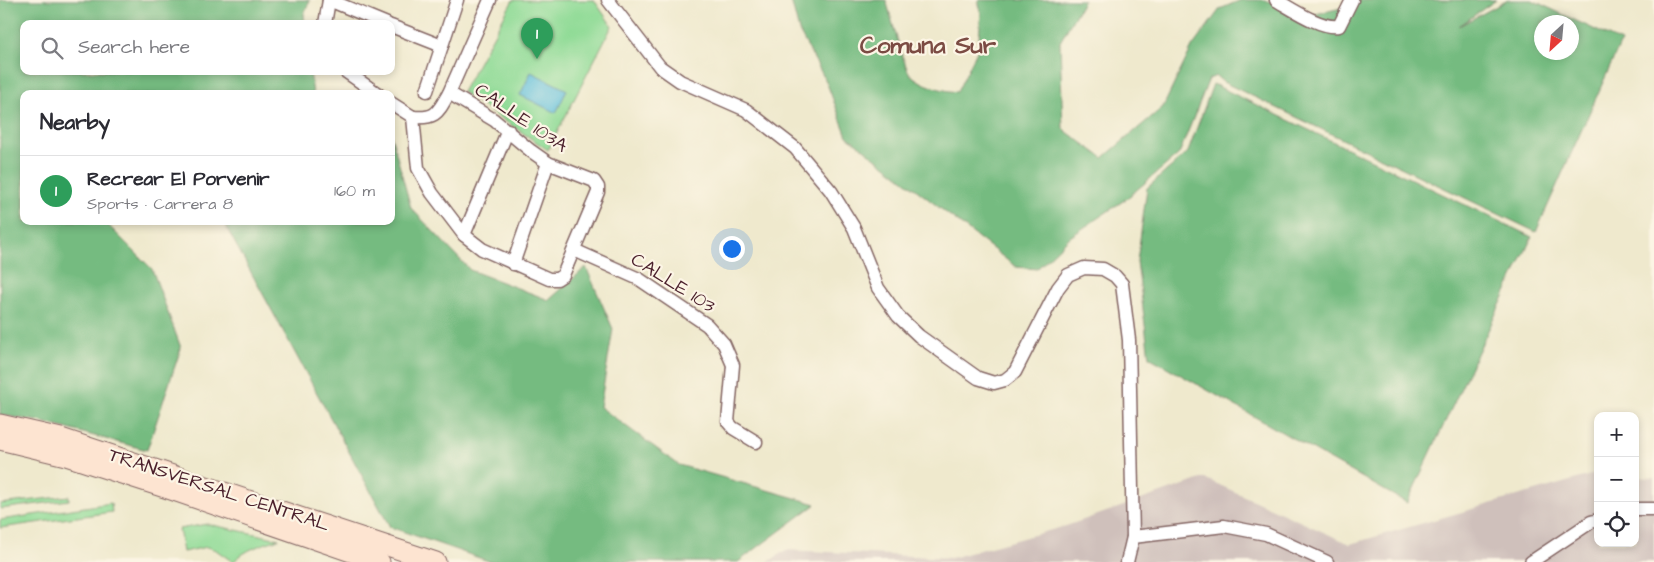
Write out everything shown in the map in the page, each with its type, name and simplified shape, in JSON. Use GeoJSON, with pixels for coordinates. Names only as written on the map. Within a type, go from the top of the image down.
{"type":"FeatureCollection","features":[{"type":"Feature","properties":{"kind":"main road","name":"TRANSVERSAL CENTRAL"},"geometry":{"type":"LineString","coordinates":[[0,424],[86,446],[436,562]]}},
{"type":"Feature","properties":{"kind":"main road","name":"TRANSVERSAL CENTRAL"},"geometry":{"type":"LineString","coordinates":[[0,440],[66,456],[380,562]]}},
{"type":"Feature","properties":{"kind":"street"},"geometry":{"type":"LineString","coordinates":[[326,20],[329,0],[377,20]]}},
{"type":"Feature","properties":{"kind":"street"},"geometry":{"type":"LineString","coordinates":[[427,91],[457,0]]}},
{"type":"Feature","properties":{"kind":"street"},"geometry":{"type":"LineString","coordinates":[[395,106],[413,117],[426,118],[433,116],[449,93],[490,0]]}},
{"type":"Feature","properties":{"kind":"street"},"geometry":{"type":"LineString","coordinates":[[608,0],[660,68],[680,81],[746,110],[795,148],[831,191],[854,228],[878,288],[898,316],[920,336],[978,378],[994,383],[1005,380],[1016,372],[1058,288],[1068,275],[1084,268],[1103,269],[1115,276],[1122,284],[1129,340],[1133,537],[1127,562]]}},
{"type":"Feature","properties":{"kind":"street"},"geometry":{"type":"LineString","coordinates":[[1276,0],[1322,25],[1331,27],[1338,26],[1352,0]]}},
{"type":"Feature","properties":{"kind":"street"},"geometry":{"type":"LineString","coordinates":[[395,28],[442,46]]}},
{"type":"Feature","properties":{"kind":"street"},"geometry":{"type":"LineString","coordinates":[[351,75],[372,90]]}},
{"type":"Feature","properties":{"kind":"street","name":"CALLE 103A"},"geometry":{"type":"LineString","coordinates":[[449,93],[508,130],[531,151],[548,162],[594,181],[598,187],[598,192],[574,250]]}},
{"type":"Feature","properties":{"kind":"street"},"geometry":{"type":"LineString","coordinates":[[413,117],[418,168],[432,193],[464,235],[482,249],[549,279],[557,279],[563,276],[574,250]]}},
{"type":"Feature","properties":{"kind":"street"},"geometry":{"type":"LineString","coordinates":[[464,235],[508,130]]}},
{"type":"Feature","properties":{"kind":"street"},"geometry":{"type":"LineString","coordinates":[[513,264],[548,162]]}},
{"type":"Feature","properties":{"kind":"street","name":"CALLE 103"},"geometry":{"type":"LineString","coordinates":[[574,250],[640,279],[707,325],[724,344],[733,365],[728,422],[733,428],[756,442]]}},
{"type":"Feature","properties":{"kind":"street"},"geometry":{"type":"LineString","coordinates":[[1639,509],[1654,509]]}},
{"type":"Feature","properties":{"kind":"street"},"geometry":{"type":"LineString","coordinates":[[1531,562],[1594,521]]}},
{"type":"Feature","properties":{"kind":"street"},"geometry":{"type":"LineString","coordinates":[[1133,537],[1224,526],[1266,534],[1327,562]]}},
{"type":"Feature","properties":{"kind":"shaded area"},"geometry":{"type":"Polygon","coordinates":[[[1594,474],[1594,547],[1639,547],[1639,477],[1654,478],[1654,562],[768,562],[786,550],[951,558],[1066,526],[1204,478],[1350,544],[1594,474]]]}},
{"type":"Feature","properties":{"kind":"green space"},"geometry":{"type":"Polygon","coordinates":[[[0,0],[310,0],[304,14],[305,20],[20,20],[20,75],[311,75],[312,90],[20,90],[20,225],[108,225],[152,269],[181,348],[147,450],[38,421],[0,415],[0,0]]]}},
{"type":"Feature","properties":{"kind":"green space"},"geometry":{"type":"Polygon","coordinates":[[[513,0],[594,0],[612,26],[548,150],[462,92],[513,0]]]}},
{"type":"Feature","properties":{"kind":"green space"},"geometry":{"type":"Polygon","coordinates":[[[791,0],[886,0],[910,74],[932,87],[957,92],[978,49],[981,13],[978,0],[1084,0],[1060,42],[1063,129],[1103,158],[1163,107],[1192,47],[1220,9],[1241,0],[1265,0],[1307,16],[1341,8],[1357,0],[1496,0],[1459,26],[1508,0],[1532,0],[1564,15],[1534,15],[1534,60],[1579,60],[1579,22],[1621,42],[1536,232],[1223,82],[1216,76],[1209,79],[1179,154],[1126,199],[1070,237],[1037,269],[1016,267],[847,136],[826,81],[799,31],[791,0]]]}},
{"type":"Feature","properties":{"kind":"green space"},"geometry":{"type":"Polygon","coordinates":[[[1213,84],[1532,237],[1407,503],[1149,357],[1137,261],[1147,188],[1188,152],[1213,84]]]}},
{"type":"Feature","properties":{"kind":"green space"},"geometry":{"type":"Polygon","coordinates":[[[395,150],[411,208],[470,270],[549,300],[586,267],[613,329],[600,407],[679,465],[816,504],[738,562],[491,562],[390,527],[225,225],[395,225],[395,150]]]}},
{"type":"Feature","properties":{"kind":"green space"},"geometry":{"type":"Polygon","coordinates":[[[69,496],[69,500],[0,509],[0,504],[69,496]]]}},
{"type":"Feature","properties":{"kind":"green space"},"geometry":{"type":"Polygon","coordinates":[[[111,503],[112,512],[0,528],[0,520],[111,503]]]}},
{"type":"Feature","properties":{"kind":"green space"},"geometry":{"type":"Polygon","coordinates":[[[207,524],[279,539],[260,545],[233,562],[216,550],[207,547],[183,552],[179,529],[207,524]]]}},
{"type":"Feature","properties":{"kind":"water"},"geometry":{"type":"Polygon","coordinates":[[[531,72],[567,90],[556,113],[520,95],[531,72]]]}},
{"type":"Feature","properties":{"kind":"place","name":"Recrear El Porvenir"},"geometry":{"type":"Point","coordinates":[537,59]}},
{"type":"Feature","properties":{"kind":"district","name":"Comuna Sur"},"geometry":{"type":"Point","coordinates":[928,46]}}]}
